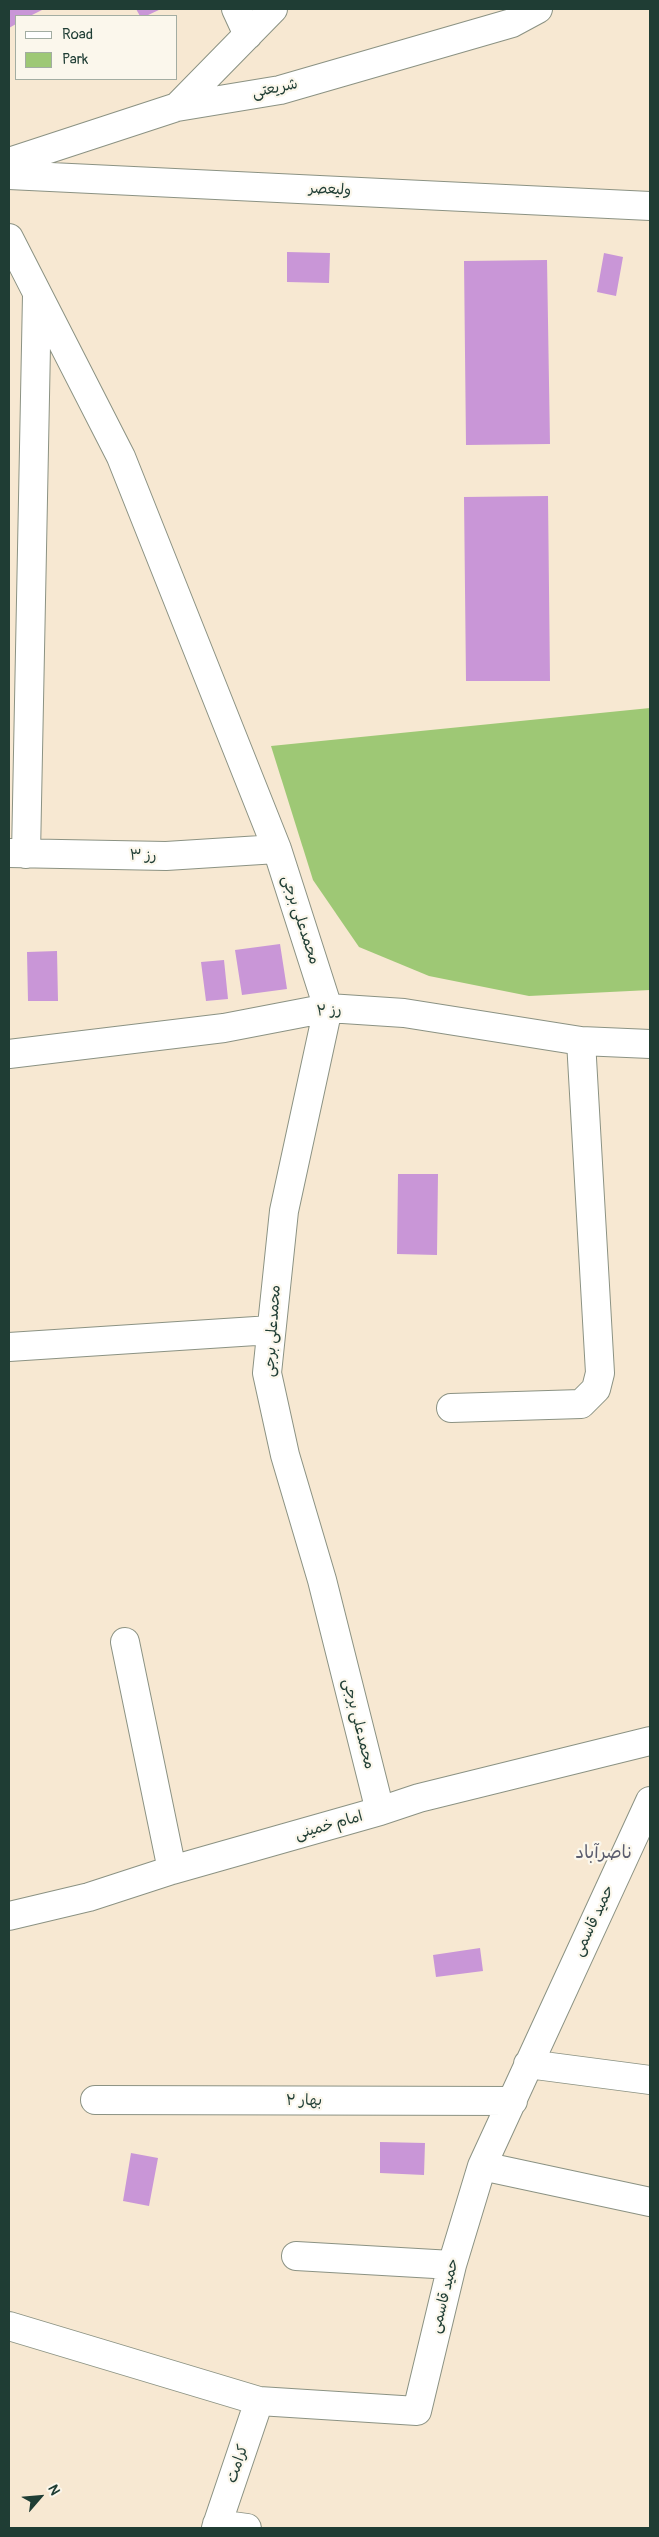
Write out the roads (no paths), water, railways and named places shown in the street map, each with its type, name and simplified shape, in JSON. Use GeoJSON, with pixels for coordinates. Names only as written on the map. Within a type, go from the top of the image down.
{"type":"FeatureCollection","features":[{"type":"Feature","properties":{"kind":"street"},"geometry":{"type":"LineString","coordinates":[[236,9],[248,34]]}},
{"type":"Feature","properties":{"kind":"street"},"geometry":{"type":"LineString","coordinates":[[177,107],[273,9]]}},
{"type":"Feature","properties":{"kind":"street","name":"شریعتی"},"geometry":{"type":"LineString","coordinates":[[9,162],[177,107],[280,90],[512,23],[538,9]]}},
{"type":"Feature","properties":{"kind":"street","name":"ولیعصر"},"geometry":{"type":"LineString","coordinates":[[9,175],[650,206]]}},
{"type":"Feature","properties":{"kind":"street","name":"محمدعلی برجی"},"geometry":{"type":"LineString","coordinates":[[9,238],[121,457],[277,849],[328,1008],[284,1211],[267,1373],[285,1455],[322,1580],[380,1811]]}},
{"type":"Feature","properties":{"kind":"street"},"geometry":{"type":"LineString","coordinates":[[18,854],[36,292]]}},
{"type":"Feature","properties":{"kind":"street","name":"رز ۳"},"geometry":{"type":"LineString","coordinates":[[18,854],[166,856],[277,849]]}},
{"type":"Feature","properties":{"kind":"street","name":"رز ۲"},"geometry":{"type":"LineString","coordinates":[[9,1054],[224,1028],[328,1008],[404,1013],[581,1041],[650,1044]]}},
{"type":"Feature","properties":{"kind":"street"},"geometry":{"type":"LineString","coordinates":[[451,1408],[581,1404],[596,1389],[600,1372],[581,1041]]}},
{"type":"Feature","properties":{"kind":"street"},"geometry":{"type":"LineString","coordinates":[[9,1347],[271,1330]]}},
{"type":"Feature","properties":{"kind":"street"},"geometry":{"type":"LineString","coordinates":[[125,1642],[172,1870]]}},
{"type":"Feature","properties":{"kind":"street","name":"امام خمینی"},"geometry":{"type":"LineString","coordinates":[[9,1916],[89,1897],[172,1870],[380,1811],[419,1798],[650,1741]]}},
{"type":"Feature","properties":{"kind":"street","name":"حمید قاسمی"},"geometry":{"type":"LineString","coordinates":[[9,2326],[260,2401],[418,2411],[452,2265],[482,2166],[650,1800]]}},
{"type":"Feature","properties":{"kind":"street"},"geometry":{"type":"LineString","coordinates":[[528,2064],[650,2080]]}},
{"type":"Feature","properties":{"kind":"street","name":"بهار ۲"},"geometry":{"type":"LineString","coordinates":[[95,2100],[513,2101]]}},
{"type":"Feature","properties":{"kind":"street"},"geometry":{"type":"LineString","coordinates":[[482,2166],[650,2202]]}},
{"type":"Feature","properties":{"kind":"street"},"geometry":{"type":"LineString","coordinates":[[296,2256],[452,2265]]}},
{"type":"Feature","properties":{"kind":"street","name":"کرامت"},"geometry":{"type":"LineString","coordinates":[[217,2526],[260,2401]]}},
{"type":"Feature","properties":{"kind":"street"},"geometry":{"type":"LineString","coordinates":[[217,2526],[247,2528]]}},
{"type":"Feature","properties":{"kind":"district","name":"ناصرآباد"},"geometry":{"type":"Point","coordinates":[604,1853]}}]}
